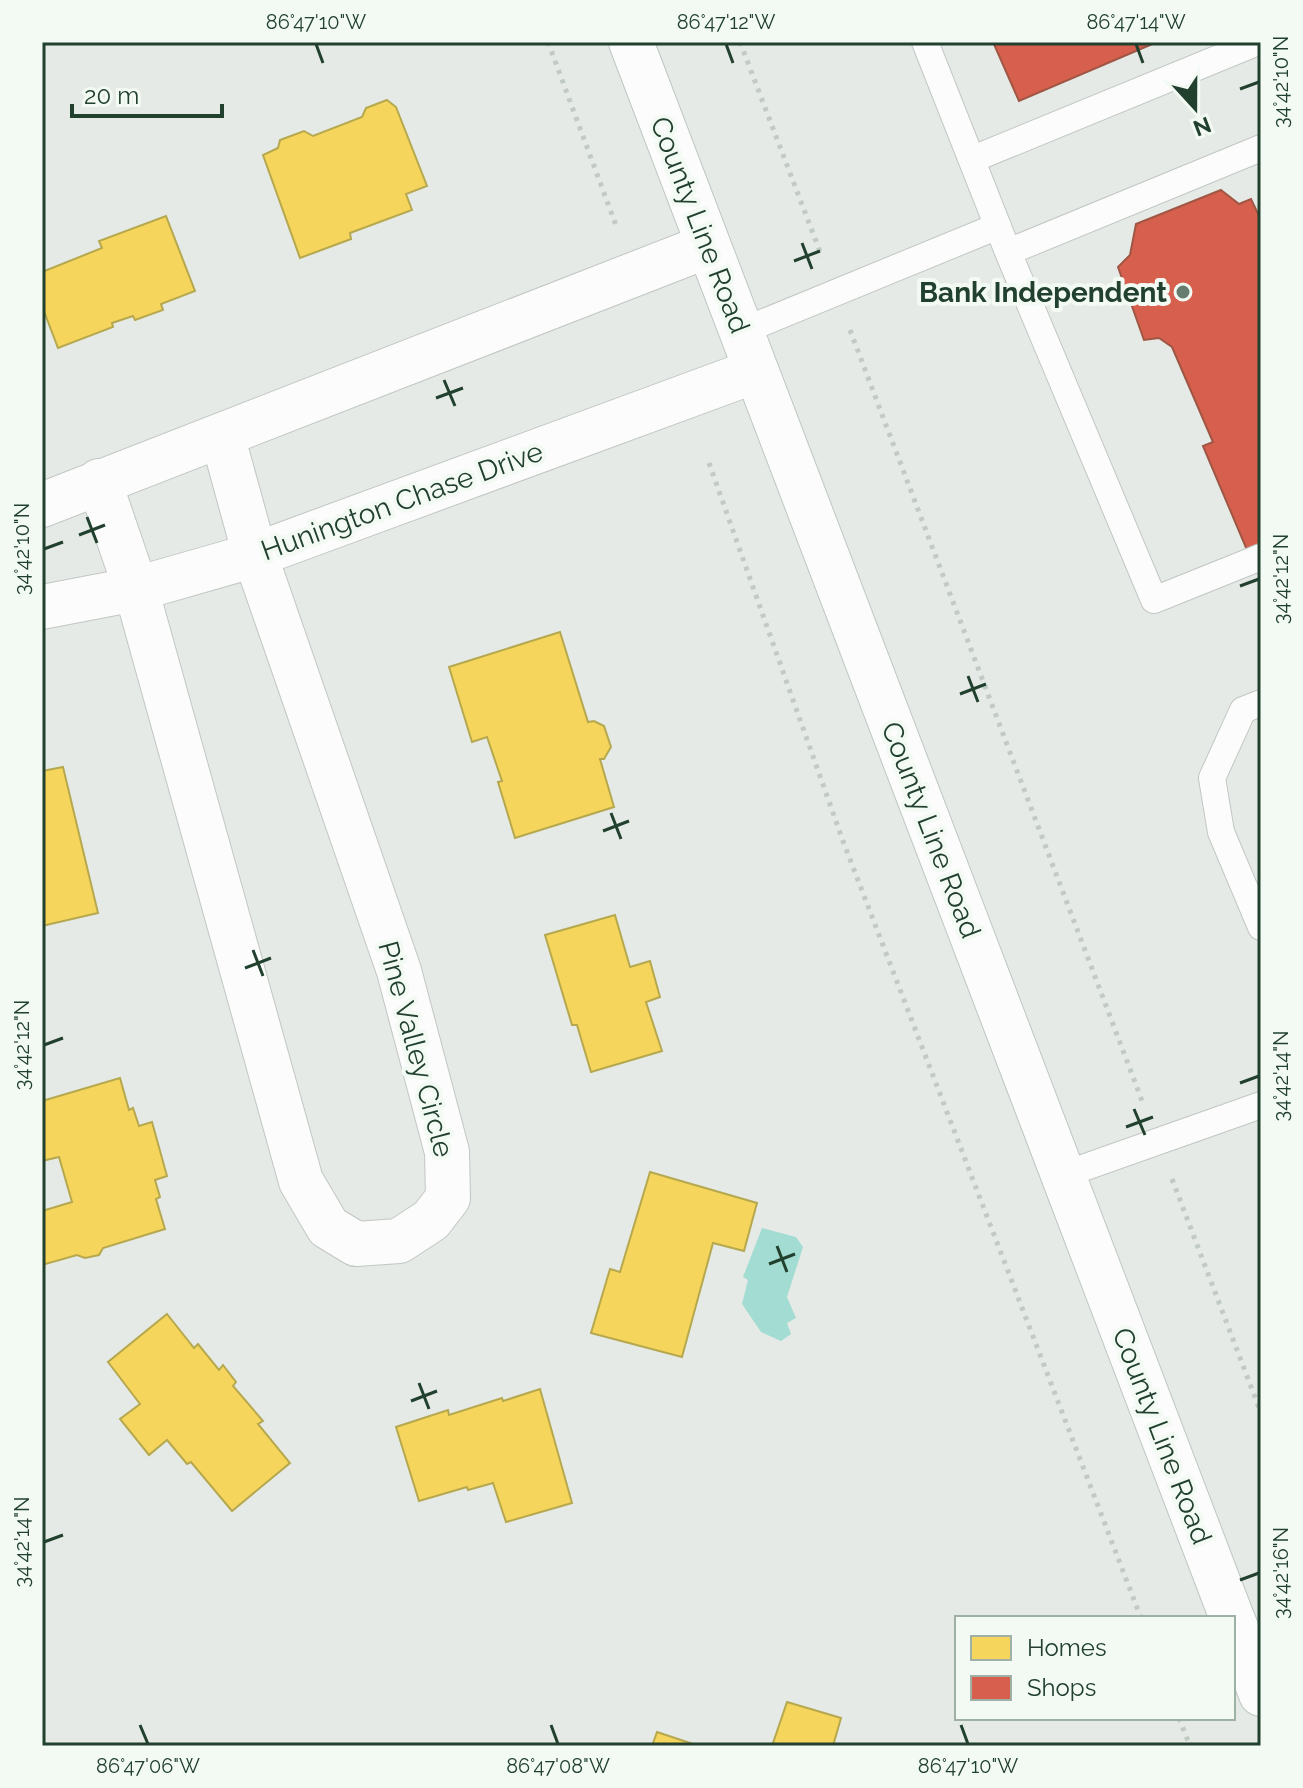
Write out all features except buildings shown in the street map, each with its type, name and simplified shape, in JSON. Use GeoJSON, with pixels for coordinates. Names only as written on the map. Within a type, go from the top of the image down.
{"type":"FeatureCollection","features":[{"type":"Feature","properties":{"kind":"street","name":"County Line Road"},"geometry":{"type":"LineString","coordinates":[[631,42],[1232,1616]]}},
{"type":"Feature","properties":{"kind":"street"},"geometry":{"type":"LineString","coordinates":[[42,505],[707,246]]}},
{"type":"Feature","properties":{"kind":"street","name":"Hunington Chase Drive"},"geometry":{"type":"LineString","coordinates":[[42,607],[136,589],[255,555],[747,351]]}},
{"type":"Feature","properties":{"kind":"street","name":"Pine Valley Circle"},"geometry":{"type":"LineString","coordinates":[[99,481],[136,589],[301,1181],[328,1227],[356,1244],[399,1241],[431,1220],[448,1198],[447,1152],[399,971],[255,555],[222,435]]}},
{"type":"Feature","properties":{"kind":"street","name":"County Line Road"},"geometry":{"type":"LineString","coordinates":[[1235,1624],[1261,1694]]}},
{"type":"Feature","properties":{"kind":"lane"},"geometry":{"type":"LineString","coordinates":[[925,42],[1008,252],[1154,600],[1261,557]]}},
{"type":"Feature","properties":{"kind":"lane"},"geometry":{"type":"LineString","coordinates":[[973,159],[1253,43]]}},
{"type":"Feature","properties":{"kind":"lane"},"geometry":{"type":"LineString","coordinates":[[1008,252],[1261,148]]}},
{"type":"Feature","properties":{"kind":"lane"},"geometry":{"type":"LineString","coordinates":[[747,351],[835,292],[998,226]]}},
{"type":"Feature","properties":{"kind":"lane"},"geometry":{"type":"LineString","coordinates":[[1261,703],[1243,710],[1212,778],[1221,832],[1261,927]]}},
{"type":"Feature","properties":{"kind":"lane"},"geometry":{"type":"LineString","coordinates":[[1063,1175],[1261,1105]]}},
{"type":"Feature","properties":{"kind":"path"},"geometry":{"type":"LineString","coordinates":[[548,42],[618,229]]}},
{"type":"Feature","properties":{"kind":"path"},"geometry":{"type":"LineString","coordinates":[[740,42],[1261,1413]]}},
{"type":"Feature","properties":{"kind":"path"},"geometry":{"type":"LineString","coordinates":[[709,463],[843,841],[1140,1616]]}},
{"type":"Feature","properties":{"kind":"path"},"geometry":{"type":"LineString","coordinates":[[1180,1720],[1190,1746]]}},
{"type":"Feature","properties":{"kind":"water"},"geometry":{"type":"Polygon","coordinates":[[[762,1228],[796,1237],[803,1247],[787,1297],[796,1318],[787,1323],[791,1334],[781,1341],[761,1332],[742,1304],[748,1280],[743,1277],[762,1228]]]}},
{"type":"Feature","properties":{"kind":"place","name":"Bank Independent"},"geometry":{"type":"Point","coordinates":[1183,292]}}]}
